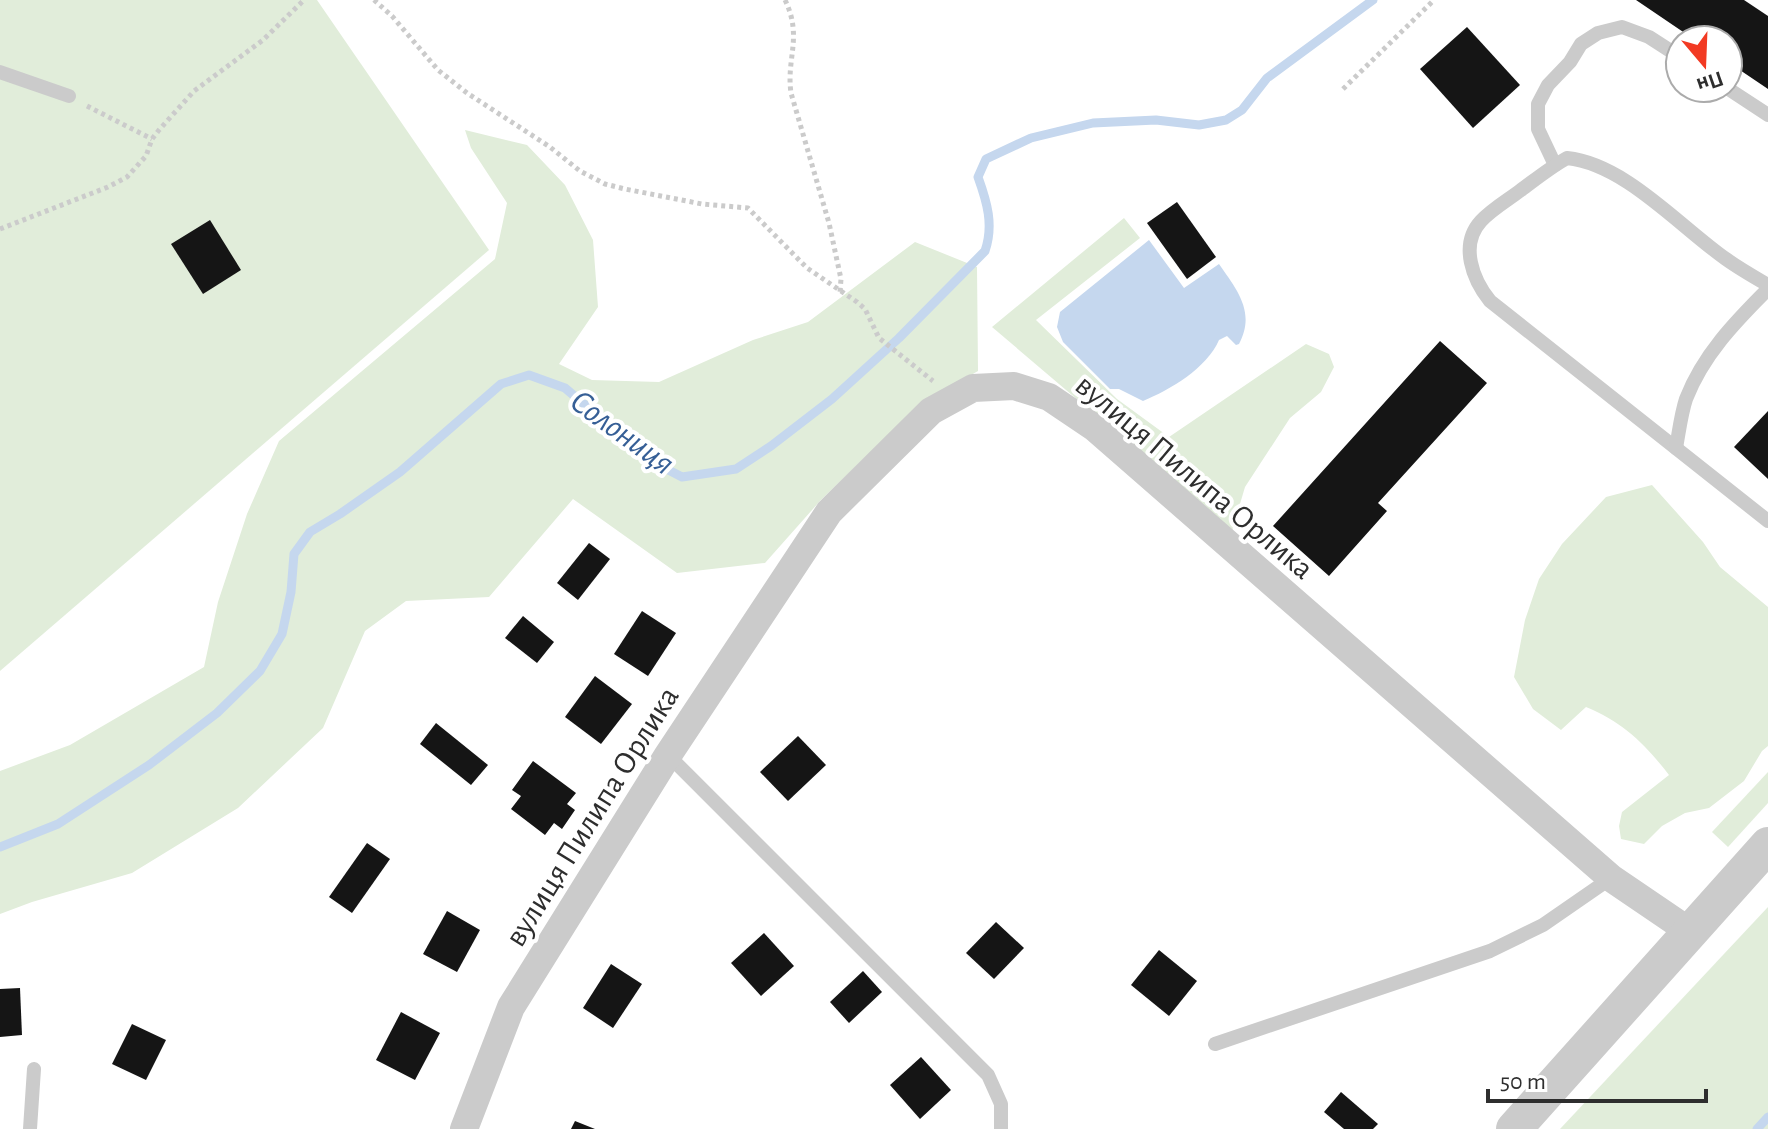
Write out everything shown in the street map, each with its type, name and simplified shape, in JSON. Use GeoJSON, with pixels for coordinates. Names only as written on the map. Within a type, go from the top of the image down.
{"type":"FeatureCollection","features":[{"type":"Feature","properties":{"kind":"street","name":"вулиця Пилипа Орлика"},"geometry":{"type":"LineString","coordinates":[[464,1129],[511,1007],[668,755],[829,512],[931,411],[973,388],[1014,386],[1049,397],[1095,428],[1611,878],[1689,931]]}},
{"type":"Feature","properties":{"kind":"street"},"geometry":{"type":"LineString","coordinates":[[1514,1129],[1768,845]]}},
{"type":"Feature","properties":{"kind":"lane"},"geometry":{"type":"LineString","coordinates":[[1555,165],[1538,129],[1538,104],[1548,85],[1570,62],[1581,44],[1598,33],[1622,27],[1664,47]]}},
{"type":"Feature","properties":{"kind":"lane"},"geometry":{"type":"LineString","coordinates":[[0,72],[69,96]]}},
{"type":"Feature","properties":{"kind":"lane"},"geometry":{"type":"LineString","coordinates":[[1744,99],[1768,115]]}},
{"type":"Feature","properties":{"kind":"lane"},"geometry":{"type":"LineString","coordinates":[[1676,448],[1685,401],[1700,369],[1730,327],[1768,287],[1727,260],[1612,171],[1588,161],[1567,158],[1479,223],[1470,247],[1470,265],[1478,286],[1490,301],[1768,521]]}},
{"type":"Feature","properties":{"kind":"lane"},"geometry":{"type":"LineString","coordinates":[[668,755],[988,1075],[1001,1104],[1001,1129]]}},
{"type":"Feature","properties":{"kind":"lane"},"geometry":{"type":"LineString","coordinates":[[1215,1044],[1490,951],[1543,925],[1611,878]]}},
{"type":"Feature","properties":{"kind":"lane"},"geometry":{"type":"LineString","coordinates":[[30,1129],[34,1069]]}},
{"type":"Feature","properties":{"kind":"path"},"geometry":{"type":"LineString","coordinates":[[0,229],[127,177],[146,156],[152,139],[194,91],[263,40],[304,0]]}},
{"type":"Feature","properties":{"kind":"path"},"geometry":{"type":"LineString","coordinates":[[374,0],[438,70],[580,171],[605,184],[625,189],[702,204],[748,208],[807,268],[865,309],[879,338],[906,359]]}},
{"type":"Feature","properties":{"kind":"path"},"geometry":{"type":"LineString","coordinates":[[785,0],[795,30],[789,78],[791,93],[829,223],[841,279],[840,292]]}},
{"type":"Feature","properties":{"kind":"path"},"geometry":{"type":"LineString","coordinates":[[1343,89],[1434,0]]}},
{"type":"Feature","properties":{"kind":"path"},"geometry":{"type":"LineString","coordinates":[[69,96],[152,139]]}},
{"type":"Feature","properties":{"kind":"green space"},"geometry":{"type":"Polygon","coordinates":[[[0,0],[317,0],[489,250],[0,671],[0,0]]]}},
{"type":"Feature","properties":{"kind":"green space"},"geometry":{"type":"Polygon","coordinates":[[[465,130],[527,145],[565,185],[593,240],[598,307],[559,364],[592,380],[659,382],[753,340],[808,322],[915,242],[977,267],[978,371],[919,405],[820,501],[765,563],[677,573],[573,499],[489,597],[406,601],[365,631],[323,728],[238,808],[132,873],[0,914],[0,771],[70,745],[204,667],[218,602],[247,514],[279,441],[495,259],[507,203],[471,148],[465,130]]]}},
{"type":"Feature","properties":{"kind":"green space"},"geometry":{"type":"Polygon","coordinates":[[[1124,218],[1140,238],[1036,320],[1117,399],[1169,437],[1306,344],[1329,354],[1334,367],[1321,392],[1290,418],[1245,487],[1232,531],[992,327],[1124,218]]]}},
{"type":"Feature","properties":{"kind":"green space"},"geometry":{"type":"Polygon","coordinates":[[[1652,485],[1703,542],[1720,567],[1768,607],[1768,746],[1744,781],[1709,808],[1685,813],[1662,826],[1644,844],[1621,839],[1619,826],[1622,812],[1669,775],[1632,735],[1586,707],[1561,730],[1533,709],[1514,677],[1525,620],[1539,579],[1562,544],[1606,497],[1652,485]]]}},
{"type":"Feature","properties":{"kind":"green space"},"geometry":{"type":"Polygon","coordinates":[[[1768,772],[1768,803],[1728,847],[1712,832],[1768,772]]]}},
{"type":"Feature","properties":{"kind":"green space"},"geometry":{"type":"Polygon","coordinates":[[[1768,907],[1768,1129],[1560,1129],[1768,907]]]}},
{"type":"Feature","properties":{"kind":"water"},"geometry":{"type":"Polygon","coordinates":[[[1149,240],[1184,288],[1219,264],[1242,302],[1246,322],[1239,344],[1236,345],[1227,336],[1219,340],[1197,369],[1165,391],[1143,401],[1119,389],[1110,389],[1063,342],[1057,327],[1060,312],[1149,240]]]}},
{"type":"Feature","properties":{"kind":"building"},"geometry":{"type":"Polygon","coordinates":[[[1636,0],[1744,0],[1768,16],[1768,89],[1744,73],[1744,24],[1671,24],[1636,0]]]}},
{"type":"Feature","properties":{"kind":"building"},"geometry":{"type":"Polygon","coordinates":[[[1467,27],[1520,85],[1473,128],[1420,69],[1467,27]]]}},
{"type":"Feature","properties":{"kind":"building"},"geometry":{"type":"Polygon","coordinates":[[[1177,202],[1216,257],[1187,279],[1147,223],[1177,202]]]}},
{"type":"Feature","properties":{"kind":"building"},"geometry":{"type":"Polygon","coordinates":[[[210,220],[241,270],[203,294],[171,244],[210,220]]]}},
{"type":"Feature","properties":{"kind":"building"},"geometry":{"type":"Polygon","coordinates":[[[1440,341],[1487,383],[1378,503],[1387,511],[1329,576],[1273,526],[1440,341]]]}},
{"type":"Feature","properties":{"kind":"building"},"geometry":{"type":"Polygon","coordinates":[[[1768,411],[1768,479],[1734,447],[1768,411]]]}},
{"type":"Feature","properties":{"kind":"building"},"geometry":{"type":"Polygon","coordinates":[[[589,543],[610,559],[578,600],[557,583],[589,543]]]}},
{"type":"Feature","properties":{"kind":"building"},"geometry":{"type":"Polygon","coordinates":[[[642,611],[676,633],[648,676],[614,654],[642,611]]]}},
{"type":"Feature","properties":{"kind":"building"},"geometry":{"type":"Polygon","coordinates":[[[523,616],[554,642],[537,663],[505,638],[523,616]]]}},
{"type":"Feature","properties":{"kind":"building"},"geometry":{"type":"Polygon","coordinates":[[[595,676],[632,704],[601,744],[565,717],[595,676]]]}},
{"type":"Feature","properties":{"kind":"building"},"geometry":{"type":"Polygon","coordinates":[[[436,723],[488,765],[471,785],[420,744],[436,723]]]}},
{"type":"Feature","properties":{"kind":"building"},"geometry":{"type":"Polygon","coordinates":[[[798,736],[826,765],[788,801],[760,772],[798,736]]]}},
{"type":"Feature","properties":{"kind":"building"},"geometry":{"type":"Polygon","coordinates":[[[533,761],[576,793],[567,804],[575,810],[562,829],[554,823],[545,835],[511,809],[521,796],[512,790],[533,761]]]}},
{"type":"Feature","properties":{"kind":"building"},"geometry":{"type":"Polygon","coordinates":[[[367,843],[390,859],[352,913],[329,897],[367,843]]]}},
{"type":"Feature","properties":{"kind":"building"},"geometry":{"type":"Polygon","coordinates":[[[447,911],[480,930],[457,972],[423,954],[447,911]]]}},
{"type":"Feature","properties":{"kind":"building"},"geometry":{"type":"Polygon","coordinates":[[[996,922],[1024,948],[994,979],[966,953],[996,922]]]}},
{"type":"Feature","properties":{"kind":"building"},"geometry":{"type":"Polygon","coordinates":[[[764,933],[794,966],[761,996],[731,963],[764,933]]]}},
{"type":"Feature","properties":{"kind":"building"},"geometry":{"type":"Polygon","coordinates":[[[1159,950],[1197,981],[1169,1016],[1131,985],[1159,950]]]}},
{"type":"Feature","properties":{"kind":"building"},"geometry":{"type":"Polygon","coordinates":[[[611,964],[642,984],[613,1028],[583,1008],[611,964]]]}},
{"type":"Feature","properties":{"kind":"building"},"geometry":{"type":"Polygon","coordinates":[[[863,971],[882,992],[849,1023],[830,1002],[863,971]]]}},
{"type":"Feature","properties":{"kind":"building"},"geometry":{"type":"Polygon","coordinates":[[[20,988],[22,1035],[0,1037],[0,989],[20,988]]]}},
{"type":"Feature","properties":{"kind":"building"},"geometry":{"type":"Polygon","coordinates":[[[401,1012],[440,1033],[415,1080],[376,1060],[401,1012]]]}},
{"type":"Feature","properties":{"kind":"building"},"geometry":{"type":"Polygon","coordinates":[[[132,1024],[166,1040],[146,1080],[112,1064],[132,1024]]]}},
{"type":"Feature","properties":{"kind":"building"},"geometry":{"type":"Polygon","coordinates":[[[921,1057],[951,1090],[920,1119],[890,1085],[921,1057]]]}},
{"type":"Feature","properties":{"kind":"building"},"geometry":{"type":"Polygon","coordinates":[[[1341,1092],[1378,1124],[1373,1129],[1344,1129],[1324,1112],[1341,1092]]]}},
{"type":"Feature","properties":{"kind":"building"},"geometry":{"type":"Polygon","coordinates":[[[575,1121],[595,1129],[571,1129],[575,1121]]]}},
{"type":"Feature","properties":{"kind":"waterway","name":"Солониця"},"geometry":{"type":"LineString","coordinates":[[0,847],[58,824],[149,765],[217,713],[260,671],[282,634],[291,592],[294,554],[310,532],[400,472],[501,384],[529,375],[565,388],[651,461],[682,477],[736,469],[832,399],[899,338],[985,251],[989,232],[988,214],[978,177],[986,159],[1031,138],[1093,123],[1156,120],[1199,125],[1226,120],[1242,110],[1267,78],[1373,0]]}},
{"type":"Feature","properties":{"kind":"waterway"},"geometry":{"type":"LineString","coordinates":[[1757,1129],[1768,1117]]}}]}
